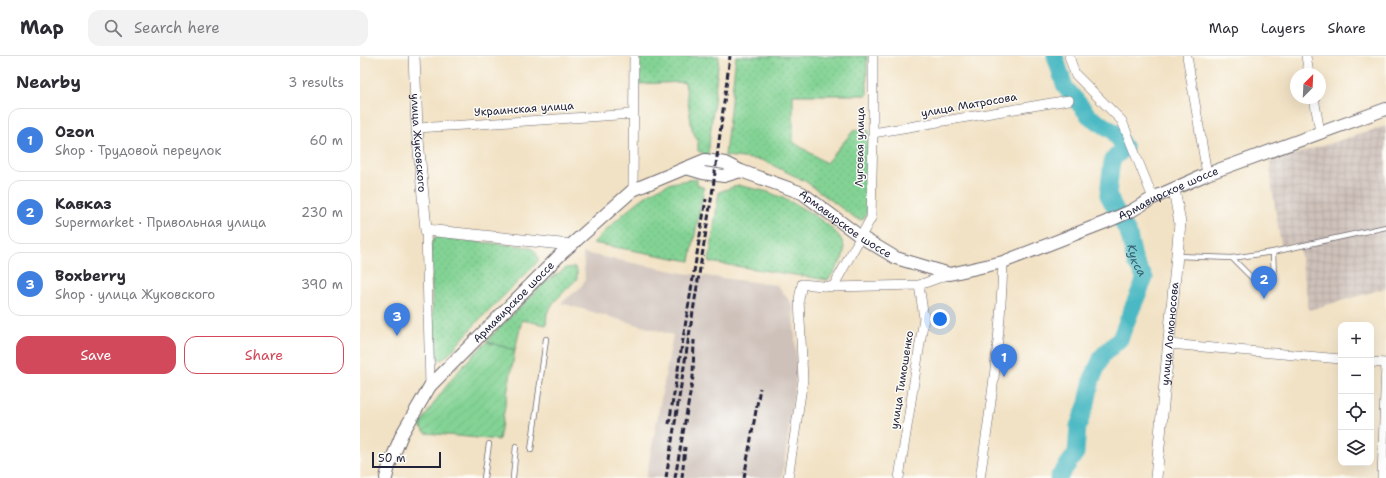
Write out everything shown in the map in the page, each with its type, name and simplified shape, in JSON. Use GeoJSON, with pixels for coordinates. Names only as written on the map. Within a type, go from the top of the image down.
{"type":"FeatureCollection","features":[{"type":"Feature","properties":{"kind":"main road","name":"Армавирское шоссе"},"geometry":{"type":"LineString","coordinates":[[386,478],[389,466],[402,434],[430,386],[570,245],[633,190],[705,160],[726,163],[742,171],[802,193],[861,237],[896,258],[950,274],[1003,262],[1106,222],[1131,211],[1153,198],[1207,174],[1386,109]]}},
{"type":"Feature","properties":{"kind":"street","name":"улица Жуковского"},"geometry":{"type":"LineString","coordinates":[[414,56],[417,128],[426,230],[430,386]]}},
{"type":"Feature","properties":{"kind":"street"},"geometry":{"type":"LineString","coordinates":[[633,190],[634,56]]}},
{"type":"Feature","properties":{"kind":"street","name":"Луговая улица"},"geometry":{"type":"LineString","coordinates":[[832,287],[871,218],[873,56]]}},
{"type":"Feature","properties":{"kind":"street"},"geometry":{"type":"LineString","coordinates":[[1069,56],[1074,74],[1122,121],[1153,198]]}},
{"type":"Feature","properties":{"kind":"street"},"geometry":{"type":"LineString","coordinates":[[1187,56],[1207,174]]}},
{"type":"Feature","properties":{"kind":"street"},"geometry":{"type":"LineString","coordinates":[[1306,56],[1308,68]]}},
{"type":"Feature","properties":{"kind":"street","name":"улица Матросова"},"geometry":{"type":"LineString","coordinates":[[873,133],[1069,100]]}},
{"type":"Feature","properties":{"kind":"street"},"geometry":{"type":"LineString","coordinates":[[1315,104],[1320,132]]}},
{"type":"Feature","properties":{"kind":"street","name":"Украинская улица"},"geometry":{"type":"LineString","coordinates":[[417,128],[633,114]]}},
{"type":"Feature","properties":{"kind":"street","name":"улица Ломоносова"},"geometry":{"type":"LineString","coordinates":[[1156,478],[1180,223],[1174,189]]}},
{"type":"Feature","properties":{"kind":"street"},"geometry":{"type":"LineString","coordinates":[[426,230],[570,245]]}},
{"type":"Feature","properties":{"kind":"street"},"geometry":{"type":"LineString","coordinates":[[980,478],[992,398],[1002,305],[1003,262]]}},
{"type":"Feature","properties":{"kind":"street","name":"Армавирское шоссе"},"geometry":{"type":"LineString","coordinates":[[788,478],[804,380],[799,299],[802,284],[832,287],[919,285],[950,274]]}},
{"type":"Feature","properties":{"kind":"street","name":"улица Тимошенко"},"geometry":{"type":"LineString","coordinates":[[899,478],[924,318],[919,285]]}},
{"type":"Feature","properties":{"kind":"street"},"geometry":{"type":"LineString","coordinates":[[1169,344],[1338,359]]}},
{"type":"Feature","properties":{"kind":"street"},"geometry":{"type":"LineString","coordinates":[[1374,362],[1386,363],[1382,478]]}},
{"type":"Feature","properties":{"kind":"lane"},"geometry":{"type":"LineString","coordinates":[[1177,256],[1232,258],[1273,252],[1386,227]]}},
{"type":"Feature","properties":{"kind":"lane"},"geometry":{"type":"LineString","coordinates":[[1232,258],[1253,279],[1274,278],[1273,252]]}},
{"type":"Feature","properties":{"kind":"lane"},"geometry":{"type":"LineString","coordinates":[[532,450],[546,339]]}},
{"type":"Feature","properties":{"kind":"lane"},"geometry":{"type":"LineString","coordinates":[[484,478],[489,444]]}},
{"type":"Feature","properties":{"kind":"lane"},"geometry":{"type":"LineString","coordinates":[[512,478],[516,446]]}},
{"type":"Feature","properties":{"kind":"shaded area"},"geometry":{"type":"Polygon","coordinates":[[[1386,126],[1386,288],[1309,310],[1298,243],[1281,245],[1272,188],[1270,162],[1386,126]]]}},
{"type":"Feature","properties":{"kind":"shaded area"},"geometry":{"type":"Polygon","coordinates":[[[583,253],[683,273],[777,285],[793,305],[797,370],[782,478],[646,478],[673,335],[561,303],[580,288],[585,280],[583,253]]]}},
{"type":"Feature","properties":{"kind":"green space"},"geometry":{"type":"Polygon","coordinates":[[[640,56],[719,56],[708,155],[698,151],[698,142],[692,129],[685,82],[638,84],[640,56]]]}},
{"type":"Feature","properties":{"kind":"green space"},"geometry":{"type":"Polygon","coordinates":[[[736,56],[867,56],[867,95],[793,95],[793,142],[826,163],[854,130],[869,131],[867,214],[862,220],[855,218],[805,181],[762,160],[725,156],[736,56]]]}},
{"type":"Feature","properties":{"kind":"green space"},"geometry":{"type":"Polygon","coordinates":[[[697,179],[697,184],[704,188],[690,261],[593,243],[630,208],[651,193],[672,183],[697,179]]]}},
{"type":"Feature","properties":{"kind":"green space"},"geometry":{"type":"Polygon","coordinates":[[[738,185],[768,192],[787,200],[812,214],[834,230],[841,239],[844,251],[839,264],[828,280],[709,262],[719,192],[738,185]]]}},
{"type":"Feature","properties":{"kind":"green space"},"geometry":{"type":"Polygon","coordinates":[[[441,235],[451,239],[529,247],[536,252],[538,261],[478,321],[450,353],[441,360],[435,357],[433,350],[431,244],[435,238],[441,235]]]}},
{"type":"Feature","properties":{"kind":"green space"},"geometry":{"type":"Polygon","coordinates":[[[575,267],[577,270],[577,279],[554,302],[547,313],[546,325],[522,320],[515,350],[487,342],[491,336],[544,283],[566,268],[575,267]]]}},
{"type":"Feature","properties":{"kind":"green space"},"geometry":{"type":"Polygon","coordinates":[[[487,342],[515,350],[499,440],[426,433],[421,428],[421,423],[428,412],[459,370],[487,342]]]}},
{"type":"Feature","properties":{"kind":"waterway","name":"Кукса"},"geometry":{"type":"LineString","coordinates":[[1055,56],[1065,87],[1090,117],[1113,131],[1125,148],[1112,160],[1108,195],[1129,235],[1135,262],[1145,278],[1120,339],[1102,356],[1092,379],[1087,403],[1078,426],[1076,453],[1058,478]]}},
{"type":"Feature","properties":{"kind":"railway"},"geometry":{"type":"LineString","coordinates":[[666,478],[713,188],[730,56]]}},
{"type":"Feature","properties":{"kind":"railway"},"geometry":{"type":"LineString","coordinates":[[669,424],[706,199]]}},
{"type":"Feature","properties":{"kind":"railway"},"geometry":{"type":"LineString","coordinates":[[675,478],[693,377],[694,340]]}},
{"type":"Feature","properties":{"kind":"railway"},"geometry":{"type":"LineString","coordinates":[[744,478],[760,388]]}},
{"type":"Feature","properties":{"kind":"railway"},"geometry":{"type":"LineString","coordinates":[[682,478],[685,447]]}},
{"type":"Feature","properties":{"kind":"place","name":"Кавказ"},"geometry":{"type":"Point","coordinates":[1264,299]}},
{"type":"Feature","properties":{"kind":"place","name":"Boxberry"},"geometry":{"type":"Point","coordinates":[397,336]}},
{"type":"Feature","properties":{"kind":"place","name":"Ozon"},"geometry":{"type":"Point","coordinates":[1004,377]}}]}
